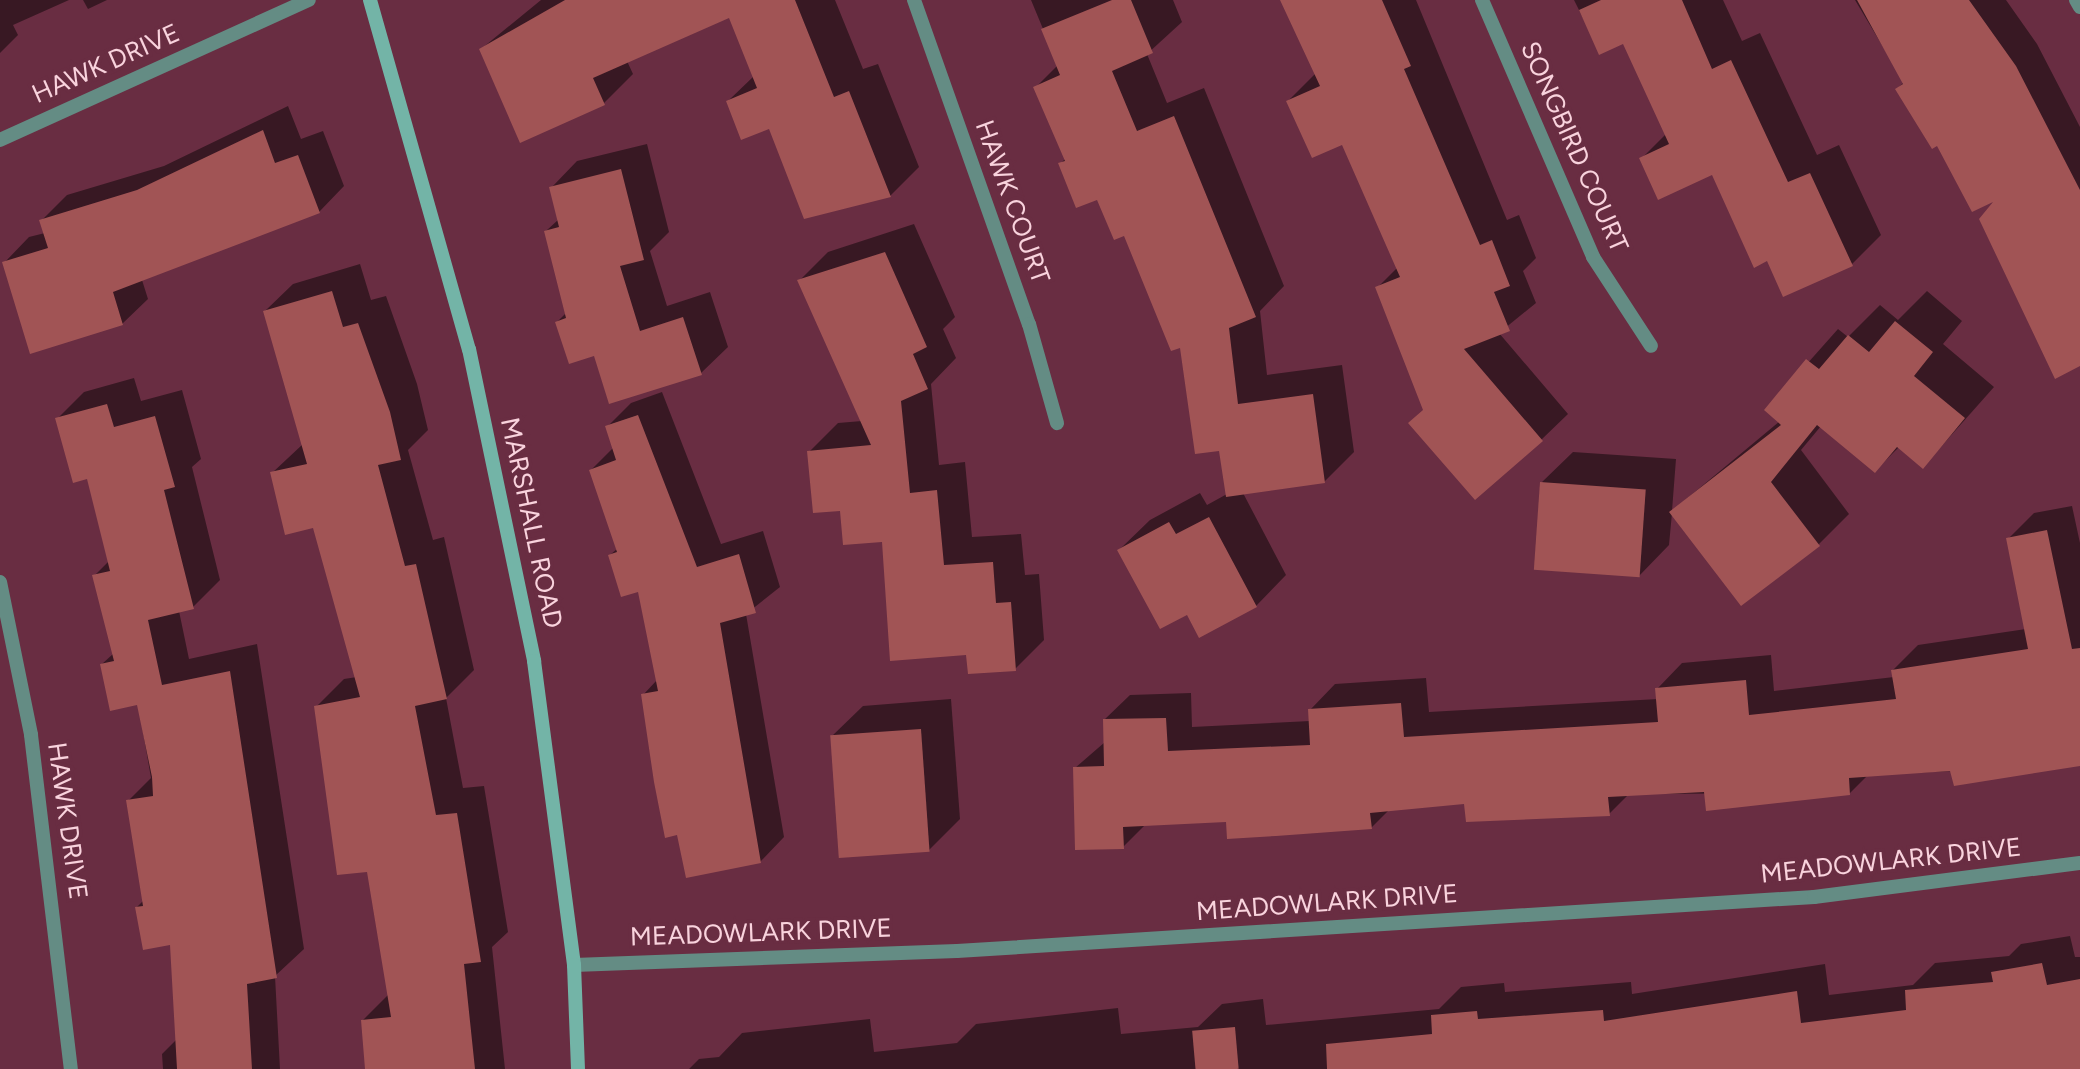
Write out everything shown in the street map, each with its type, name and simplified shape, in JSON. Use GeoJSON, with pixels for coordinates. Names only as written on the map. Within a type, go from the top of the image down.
{"type":"FeatureCollection","features":[{"type":"Feature","properties":{"kind":"street","name":"HAWK DRIVE"},"geometry":{"type":"LineString","coordinates":[[0,140],[309,0]]}},
{"type":"Feature","properties":{"kind":"street","name":"MARSHALL ROAD"},"geometry":{"type":"LineString","coordinates":[[370,0],[433,207],[498,482],[534,662],[574,965],[578,1069]]}},
{"type":"Feature","properties":{"kind":"street","name":"HAWK COURT"},"geometry":{"type":"LineString","coordinates":[[914,0],[1029,324],[1057,423]]}},
{"type":"Feature","properties":{"kind":"street","name":"SONGBIRD COURT"},"geometry":{"type":"LineString","coordinates":[[1482,0],[1593,257],[1651,346]]}},
{"type":"Feature","properties":{"kind":"street"},"geometry":{"type":"LineString","coordinates":[[2076,0],[2080,7]]}},
{"type":"Feature","properties":{"kind":"street","name":"HAWK DRIVE"},"geometry":{"type":"LineString","coordinates":[[0,582],[31,735],[71,1069]]}},
{"type":"Feature","properties":{"kind":"street","name":"MEADOWLARK DRIVE"},"geometry":{"type":"LineString","coordinates":[[574,965],[957,951],[1814,897],[2080,863]]}},
{"type":"Feature","properties":{"kind":"building"},"geometry":{"type":"Polygon","coordinates":[[[565,0],[795,0],[834,97],[849,91],[891,197],[804,219],[769,129],[741,140],[726,101],[757,88],[729,18],[593,78],[605,105],[520,143],[479,49],[565,0]]]}},
{"type":"Feature","properties":{"kind":"building"},"geometry":{"type":"Polygon","coordinates":[[[1112,0],[1131,0],[1153,53],[1112,71],[1137,131],[1174,116],[1256,317],[1229,328],[1238,404],[1313,394],[1325,483],[1226,497],[1219,451],[1195,454],[1180,348],[1171,351],[1124,236],[1114,240],[1097,200],[1076,208],[1058,163],[1065,161],[1033,87],[1060,75],[1041,29],[1112,0]]]}},
{"type":"Feature","properties":{"kind":"building"},"geometry":{"type":"Polygon","coordinates":[[[1280,0],[1382,0],[1411,66],[1404,69],[1480,245],[1492,240],[1510,286],[1494,292],[1510,331],[1464,349],[1543,441],[1475,500],[1408,423],[1423,410],[1375,287],[1400,277],[1342,145],[1312,158],[1286,101],[1320,86],[1280,0]]]}},
{"type":"Feature","properties":{"kind":"building"},"geometry":{"type":"Polygon","coordinates":[[[1601,0],[1682,0],[1712,69],[1731,60],[1788,182],[1810,173],[1853,266],[1783,297],[1767,261],[1754,268],[1712,175],[1658,200],[1639,158],[1669,144],[1623,44],[1599,55],[1579,10],[1601,0]]]}},
{"type":"Feature","properties":{"kind":"building"},"geometry":{"type":"Polygon","coordinates":[[[1857,0],[1969,0],[2016,66],[2080,190],[2080,366],[2055,379],[1979,219],[1993,202],[1972,212],[1937,146],[1932,149],[1895,89],[1903,84],[1857,0]]]}},
{"type":"Feature","properties":{"kind":"building"},"geometry":{"type":"Polygon","coordinates":[[[263,130],[275,163],[298,155],[320,213],[113,292],[123,325],[30,354],[2,262],[48,248],[39,220],[137,190],[263,130]]]}},
{"type":"Feature","properties":{"kind":"building"},"geometry":{"type":"Polygon","coordinates":[[[621,169],[644,260],[620,266],[640,331],[683,317],[702,375],[609,404],[594,356],[569,364],[555,322],[566,318],[544,231],[559,227],[549,187],[621,169]]]}},
{"type":"Feature","properties":{"kind":"building"},"geometry":{"type":"Polygon","coordinates":[[[885,252],[927,347],[913,354],[928,389],[901,401],[910,493],[937,490],[944,565],[993,562],[996,603],[1011,602],[1016,671],[968,674],[966,655],[890,661],[882,542],[843,545],[840,511],[813,513],[807,451],[871,445],[797,280],[885,252]]]}},
{"type":"Feature","properties":{"kind":"building"},"geometry":{"type":"Polygon","coordinates":[[[332,291],[343,327],[358,323],[390,412],[401,460],[378,465],[405,566],[416,564],[447,699],[415,706],[436,815],[457,813],[481,962],[464,964],[475,1069],[365,1069],[361,1020],[391,1017],[367,872],[337,875],[314,706],[360,697],[313,528],[285,535],[270,472],[307,464],[263,311],[332,291]]]}},
{"type":"Feature","properties":{"kind":"building"},"geometry":{"type":"Polygon","coordinates":[[[1895,321],[1933,352],[1914,376],[1965,418],[1923,469],[1897,447],[1875,473],[1817,425],[1771,482],[1820,546],[1741,606],[1669,512],[1781,425],[1764,410],[1806,359],[1819,369],[1848,335],[1869,352],[1895,321]]]}},
{"type":"Feature","properties":{"kind":"building"},"geometry":{"type":"Polygon","coordinates":[[[107,404],[114,427],[155,416],[175,487],[164,490],[194,609],[148,620],[162,685],[230,671],[277,978],[247,984],[252,1069],[177,1069],[170,945],[143,950],[135,907],[143,906],[126,800],[153,796],[152,777],[137,705],[110,711],[100,664],[114,661],[92,575],[110,571],[87,479],[73,483],[55,418],[107,404]]]}},
{"type":"Feature","properties":{"kind":"building"},"geometry":{"type":"Polygon","coordinates":[[[638,415],[697,567],[739,554],[756,613],[720,623],[761,863],[686,878],[677,835],[665,838],[654,782],[641,694],[658,691],[638,592],[621,597],[608,555],[617,552],[589,470],[616,460],[605,426],[638,415]]]}},
{"type":"Feature","properties":{"kind":"building"},"geometry":{"type":"Polygon","coordinates":[[[1540,482],[1646,489],[1640,577],[1534,570],[1540,482]]]}},
{"type":"Feature","properties":{"kind":"building"},"geometry":{"type":"Polygon","coordinates":[[[1209,517],[1257,607],[1199,638],[1187,615],[1160,629],[1117,550],[1169,522],[1176,534],[1209,517]]]}},
{"type":"Feature","properties":{"kind":"building"},"geometry":{"type":"Polygon","coordinates":[[[2047,530],[2072,649],[2080,648],[2080,766],[1954,786],[1950,771],[1849,778],[1850,795],[1706,811],[1704,792],[1608,797],[1610,816],[1466,822],[1464,804],[1370,813],[1372,829],[1276,836],[1227,839],[1226,822],[1123,827],[1124,849],[1075,850],[1073,767],[1104,766],[1103,719],[1166,718],[1168,751],[1310,745],[1308,709],[1401,703],[1404,737],[1658,722],[1655,688],[1746,680],[1749,715],[1896,699],[1891,670],[2028,649],[2006,538],[2047,530]]]}},
{"type":"Feature","properties":{"kind":"building"},"geometry":{"type":"Polygon","coordinates":[[[921,729],[930,852],[839,858],[830,735],[921,729]]]}},
{"type":"Feature","properties":{"kind":"building"},"geometry":{"type":"Polygon","coordinates":[[[2042,963],[2047,985],[2080,979],[2080,1069],[1327,1069],[1326,1044],[1432,1034],[1431,1015],[1477,1011],[1478,1019],[1603,1010],[1604,1021],[1797,991],[1801,1023],[1906,1010],[1905,990],[1993,982],[1991,972],[2042,963]]]}},
{"type":"Feature","properties":{"kind":"building"},"geometry":{"type":"Polygon","coordinates":[[[1235,1027],[1239,1069],[1196,1069],[1192,1031],[1235,1027]]]}}]}
